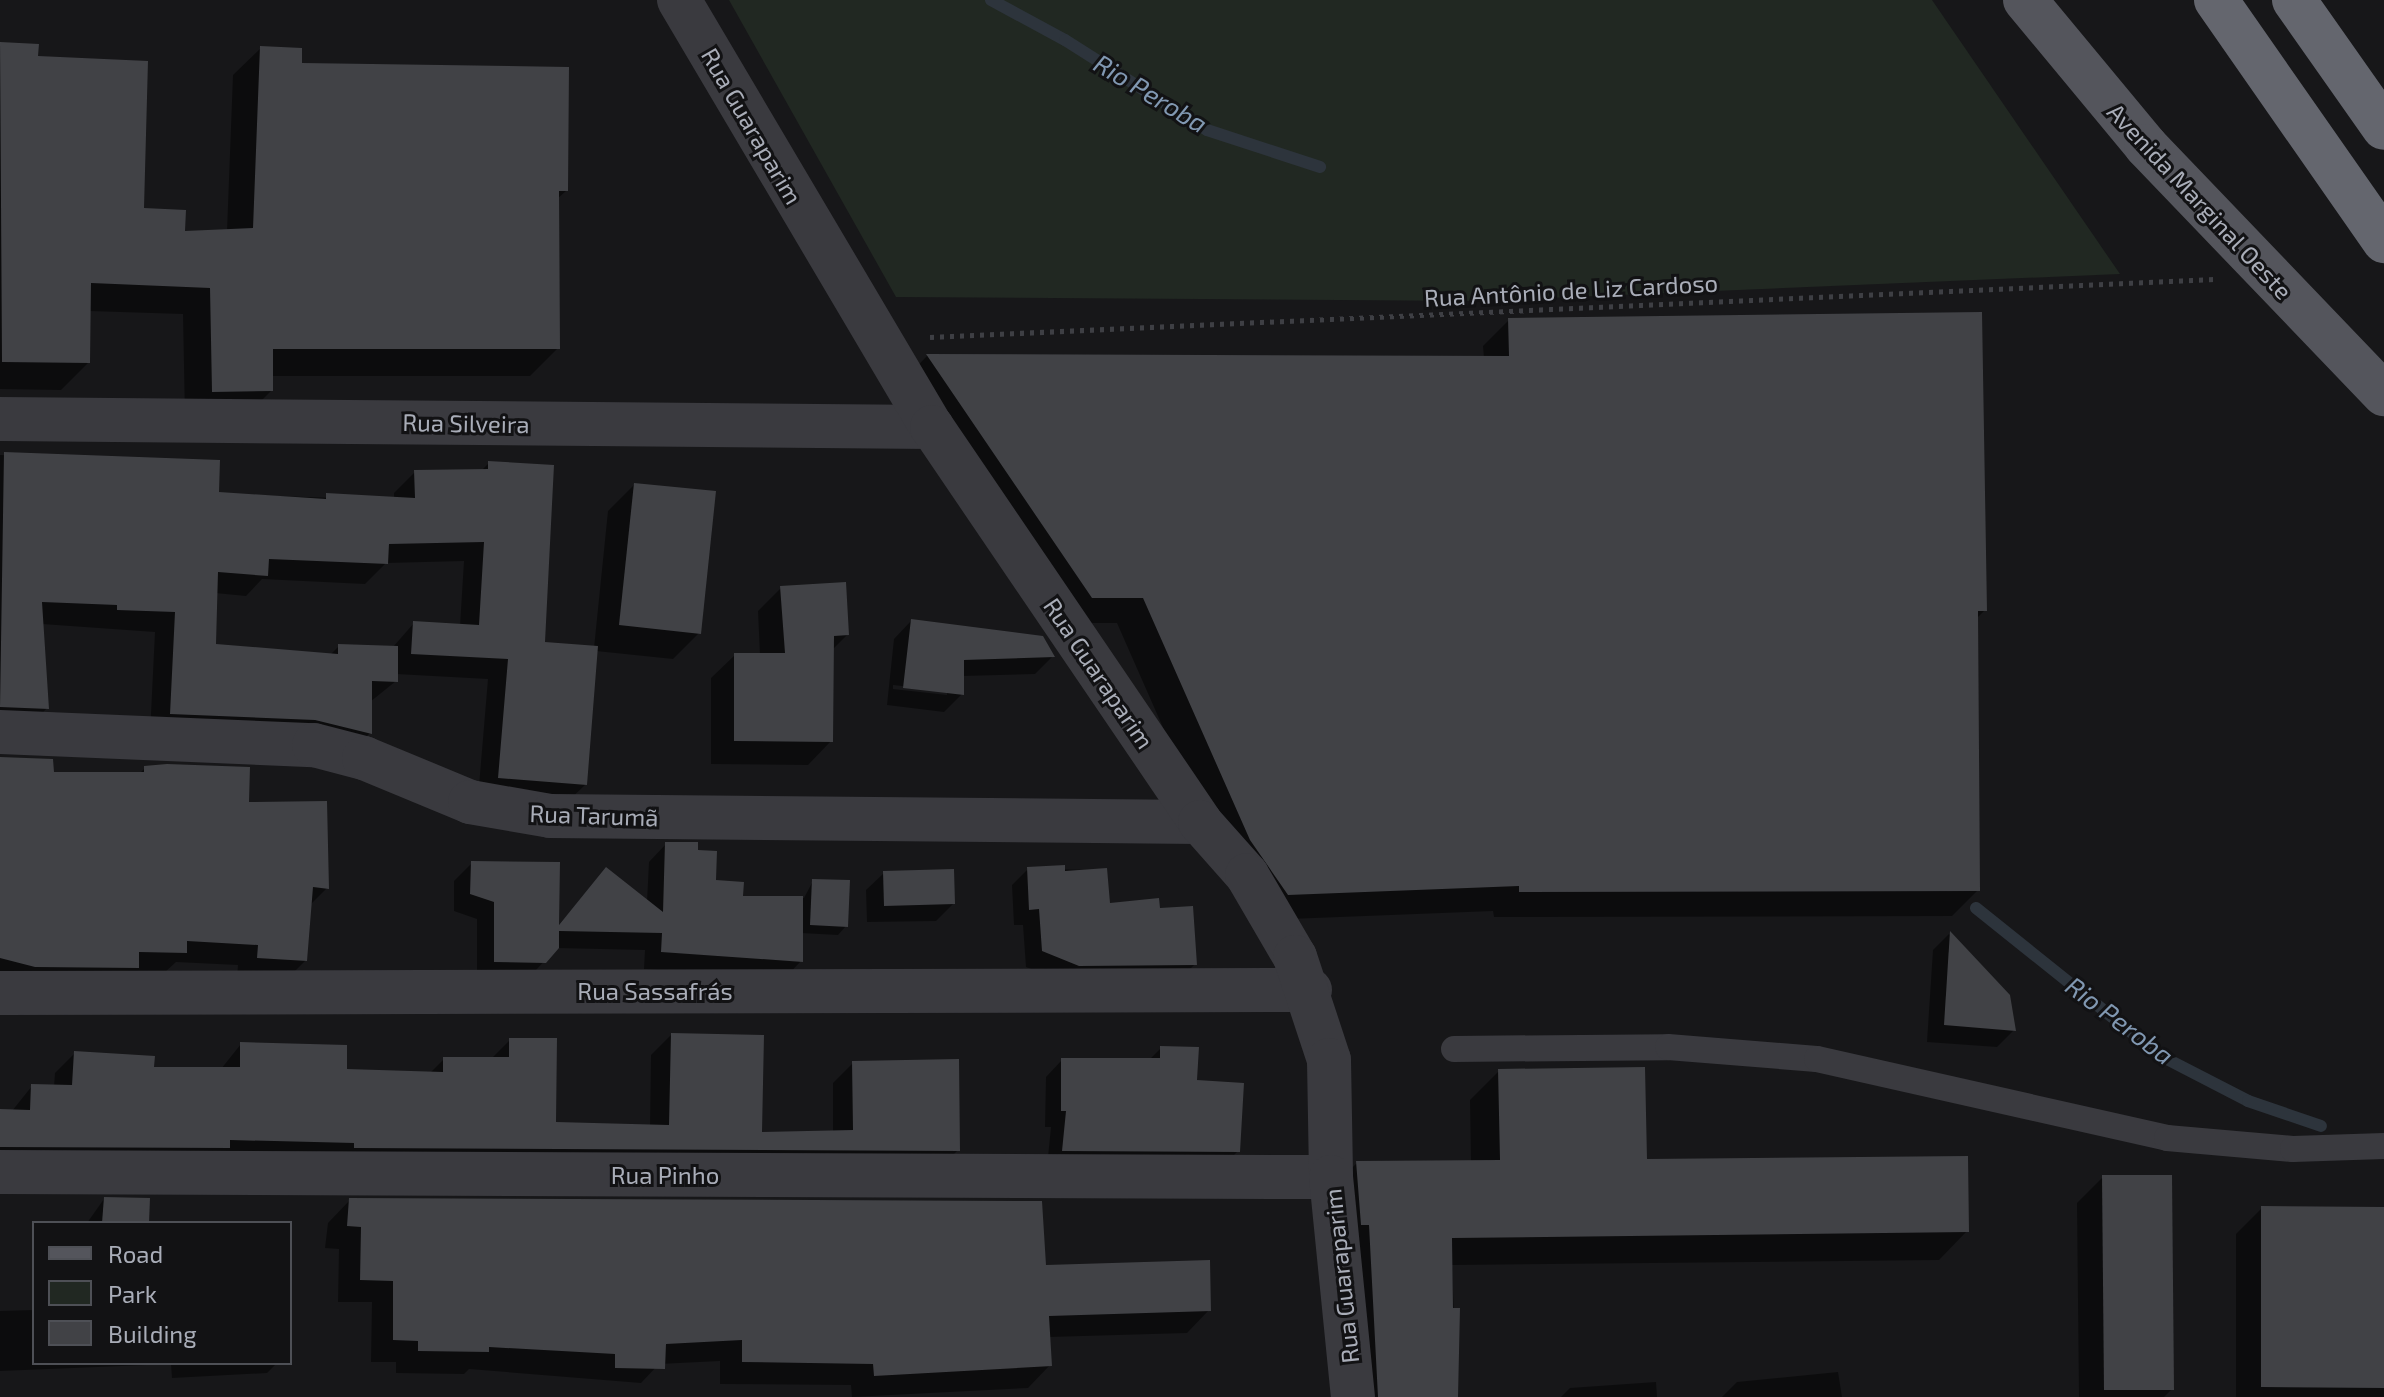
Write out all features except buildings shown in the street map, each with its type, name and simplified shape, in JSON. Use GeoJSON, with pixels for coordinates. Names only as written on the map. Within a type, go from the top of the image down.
{"type":"FeatureCollection","features":[{"type":"Feature","properties":{"kind":"highway"},"geometry":{"type":"LineString","coordinates":[[2216,0],[2384,241]]}},
{"type":"Feature","properties":{"kind":"highway"},"geometry":{"type":"LineString","coordinates":[[2294,0],[2384,128]]}},
{"type":"Feature","properties":{"kind":"main road","name":"Avenida Marginal Oeste"},"geometry":{"type":"LineString","coordinates":[[2025,0],[2146,146],[2268,277],[2384,394]]}},
{"type":"Feature","properties":{"kind":"street","name":"Rua Guaraparim"},"geometry":{"type":"LineString","coordinates":[[679,0],[877,340],[932,427],[1200,822],[1263,900],[1310,990],[1329,1060],[1331,1177],[1353,1397]]}},
{"type":"Feature","properties":{"kind":"street","name":"Rua Silveira"},"geometry":{"type":"LineString","coordinates":[[0,419],[932,427]]}},
{"type":"Feature","properties":{"kind":"street","name":"Rua Tarumã"},"geometry":{"type":"LineString","coordinates":[[0,732],[314,745],[364,758],[470,802],[550,816],[1200,822]]}},
{"type":"Feature","properties":{"kind":"street","name":"Rua Sassafrás"},"geometry":{"type":"LineString","coordinates":[[0,993],[1310,990]]}},
{"type":"Feature","properties":{"kind":"street","name":"Rua Pinho"},"geometry":{"type":"LineString","coordinates":[[0,1172],[1331,1177]]}},
{"type":"Feature","properties":{"kind":"lane"},"geometry":{"type":"LineString","coordinates":[[1454,1049],[1668,1047],[1817,1059],[2167,1138],[2293,1149],[2384,1146]]}},
{"type":"Feature","properties":{"kind":"path","name":"Rua Antônio de Liz Cardoso"},"geometry":{"type":"LineString","coordinates":[[877,340],[2268,277]]}},
{"type":"Feature","properties":{"kind":"green space"},"geometry":{"type":"Polygon","coordinates":[[[729,0],[1932,0],[2120,274],[1477,301],[896,297],[729,0]]]}},
{"type":"Feature","properties":{"kind":"waterway","name":"Rio Peroba"},"geometry":{"type":"LineString","coordinates":[[991,0],[1065,40],[1207,130],[1320,167]]}},
{"type":"Feature","properties":{"kind":"waterway","name":"Rio Peroba"},"geometry":{"type":"LineString","coordinates":[[1976,908],[2161,1056],[2248,1101],[2321,1126]]}}]}
